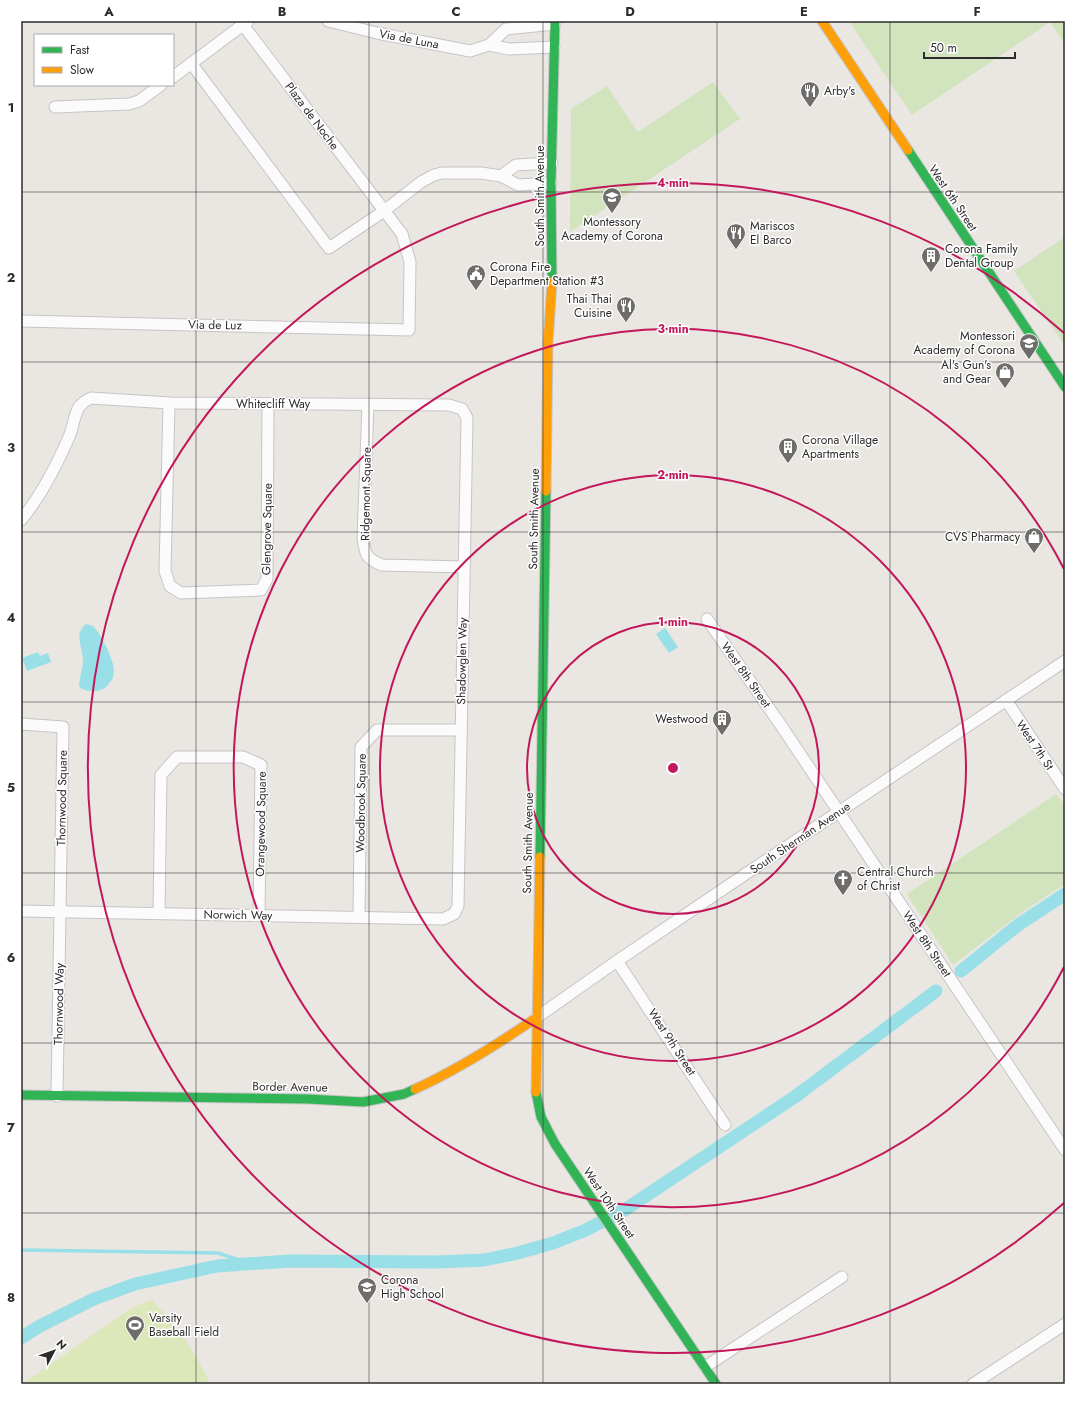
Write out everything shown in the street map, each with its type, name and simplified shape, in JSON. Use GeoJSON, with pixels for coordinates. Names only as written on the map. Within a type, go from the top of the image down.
{"type":"FeatureCollection","features":[{"type":"Feature","properties":{"kind":"main road","name":"West 6th Street"},"geometry":{"type":"LineString","coordinates":[[822,21],[1065,387]]}},
{"type":"Feature","properties":{"kind":"main road","name":"South Smith Avenue"},"geometry":{"type":"LineString","coordinates":[[536,1018],[544,650],[548,343],[552,283],[551,183],[555,23]]}},
{"type":"Feature","properties":{"kind":"main road","name":"Border Avenue"},"geometry":{"type":"LineString","coordinates":[[21,1095],[308,1099],[363,1102],[404,1094],[439,1078],[510,1036],[536,1018]]}},
{"type":"Feature","properties":{"kind":"main road","name":"West 10th Street"},"geometry":{"type":"LineString","coordinates":[[536,1018],[536,1093],[541,1117],[555,1144],[716,1384]]}},
{"type":"Feature","properties":{"kind":"street","name":"Via de Luna"},"geometry":{"type":"LineString","coordinates":[[328,21],[377,34],[470,51],[489,45],[506,28],[555,23]]}},
{"type":"Feature","properties":{"kind":"street"},"geometry":{"type":"LineString","coordinates":[[174,76],[243,22]]}},
{"type":"Feature","properties":{"kind":"street","name":"Plaza de Noche"},"geometry":{"type":"LineString","coordinates":[[243,22],[402,234],[410,262],[409,330]]}},
{"type":"Feature","properties":{"kind":"street","name":"Via de Luna"},"geometry":{"type":"LineString","coordinates":[[489,45],[509,49],[554,47]]}},
{"type":"Feature","properties":{"kind":"street"},"geometry":{"type":"LineString","coordinates":[[191,63],[329,248],[384,211],[421,182],[434,175],[442,173],[481,173],[500,176],[518,185],[551,183]]}},
{"type":"Feature","properties":{"kind":"street"},"geometry":{"type":"LineString","coordinates":[[55,107],[125,104],[139,101],[160,86]]}},
{"type":"Feature","properties":{"kind":"street"},"geometry":{"type":"LineString","coordinates":[[500,176],[516,165],[552,163]]}},
{"type":"Feature","properties":{"kind":"street","name":"Via de Luz"},"geometry":{"type":"LineString","coordinates":[[21,321],[409,330]]}},
{"type":"Feature","properties":{"kind":"street","name":"Whitecliff Way"},"geometry":{"type":"LineString","coordinates":[[21,520],[40,495],[55,470],[71,431],[78,408],[84,401],[92,398],[170,403],[449,405],[462,409]]}},
{"type":"Feature","properties":{"kind":"street","name":"Glengrove Square"},"geometry":{"type":"LineString","coordinates":[[170,403],[165,571],[170,586],[181,593],[261,590],[267,579],[268,404]]}},
{"type":"Feature","properties":{"kind":"street","name":"Ridgemont Square"},"geometry":{"type":"LineString","coordinates":[[368,404],[363,538],[365,553],[372,561],[382,565],[464,567]]}},
{"type":"Feature","properties":{"kind":"street","name":"Shadowglen Way"},"geometry":{"type":"LineString","coordinates":[[454,914],[458,906],[467,418],[462,409]]}},
{"type":"Feature","properties":{"kind":"street","name":"West 8th Street"},"geometry":{"type":"LineString","coordinates":[[707,619],[782,728],[1065,1150]]}},
{"type":"Feature","properties":{"kind":"street","name":"South Sherman Avenue"},"geometry":{"type":"LineString","coordinates":[[536,1018],[617,961],[1065,660]]}},
{"type":"Feature","properties":{"kind":"street","name":"West 7th St"},"geometry":{"type":"LineString","coordinates":[[1006,700],[1065,789]]}},
{"type":"Feature","properties":{"kind":"street","name":"Thornwood Square"},"geometry":{"type":"LineString","coordinates":[[21,724],[63,727],[61,911]]}},
{"type":"Feature","properties":{"kind":"street","name":"Woodbrook Square"},"geometry":{"type":"LineString","coordinates":[[358,917],[362,747],[377,730],[461,730]]}},
{"type":"Feature","properties":{"kind":"street","name":"Orangewood Square"},"geometry":{"type":"LineString","coordinates":[[159,914],[161,775],[177,757],[243,757],[262,765],[259,915]]}},
{"type":"Feature","properties":{"kind":"street","name":"Norwich Way"},"geometry":{"type":"LineString","coordinates":[[21,911],[443,919],[454,914]]}},
{"type":"Feature","properties":{"kind":"street","name":"Thornwood Way"},"geometry":{"type":"LineString","coordinates":[[57,1096],[61,911]]}},
{"type":"Feature","properties":{"kind":"street","name":"West 9th Street"},"geometry":{"type":"LineString","coordinates":[[617,961],[725,1125]]}},
{"type":"Feature","properties":{"kind":"street"},"geometry":{"type":"LineString","coordinates":[[705,1367],[842,1277]]}},
{"type":"Feature","properties":{"kind":"street"},"geometry":{"type":"LineString","coordinates":[[973,1384],[986,1380],[1065,1324]]}},
{"type":"Feature","properties":{"kind":"green space"},"geometry":{"type":"Polygon","coordinates":[[[849,21],[1065,21],[1065,44],[1050,22],[912,115],[849,21]]]}},
{"type":"Feature","properties":{"kind":"green space"},"geometry":{"type":"Polygon","coordinates":[[[713,82],[740,119],[570,232],[571,109],[607,86],[638,132],[713,82]]]}},
{"type":"Feature","properties":{"kind":"green space"},"geometry":{"type":"Polygon","coordinates":[[[1065,237],[1065,346],[1014,271],[1065,237]]]}},
{"type":"Feature","properties":{"kind":"green space"},"geometry":{"type":"Polygon","coordinates":[[[1056,794],[1065,806],[1065,884],[1021,913],[953,965],[907,894],[1056,794]]]}},
{"type":"Feature","properties":{"kind":"green space","name":"Varsity Baseball Field"},"geometry":{"type":"Polygon","coordinates":[[[152,1300],[185,1339],[210,1384],[22,1384],[133,1307],[152,1300]]]}},
{"type":"Feature","properties":{"kind":"water"},"geometry":{"type":"Polygon","coordinates":[[[86,624],[93,626],[98,632],[107,648],[113,664],[113,678],[107,686],[98,691],[88,691],[80,688],[79,684],[83,665],[80,631],[86,624]]]}},
{"type":"Feature","properties":{"kind":"water"},"geometry":{"type":"Polygon","coordinates":[[[665,628],[678,647],[669,653],[656,634],[665,628]]]}},
{"type":"Feature","properties":{"kind":"water"},"geometry":{"type":"Polygon","coordinates":[[[38,652],[40,656],[48,653],[51,662],[27,671],[22,658],[38,652]]]}},
{"type":"Feature","properties":{"kind":"waterway"},"geometry":{"type":"LineString","coordinates":[[961,971],[1018,925],[1065,894]]}},
{"type":"Feature","properties":{"kind":"waterway"},"geometry":{"type":"LineString","coordinates":[[21,1338],[38,1327],[94,1299],[135,1284],[217,1266],[290,1261],[437,1262],[484,1260],[518,1253],[553,1243],[586,1230],[626,1209],[796,1096],[936,991]]}},
{"type":"Feature","properties":{"kind":"waterway"},"geometry":{"type":"LineString","coordinates":[[21,1250],[218,1253],[251,1264]]}},
{"type":"Feature","properties":{"kind":"traffic: fast"},"geometry":{"type":"LineString","coordinates":[[552,282],[551,183],[555,21]]}},
{"type":"Feature","properties":{"kind":"traffic: fast"},"geometry":{"type":"LineString","coordinates":[[908,150],[1065,387]]}},
{"type":"Feature","properties":{"kind":"traffic: fast"},"geometry":{"type":"LineString","coordinates":[[540,857],[546,491]]}},
{"type":"Feature","properties":{"kind":"traffic: fast"},"geometry":{"type":"LineString","coordinates":[[21,1095],[308,1099],[363,1102],[404,1094],[415,1089]]}},
{"type":"Feature","properties":{"kind":"traffic: fast"},"geometry":{"type":"LineString","coordinates":[[536,1092],[541,1117],[555,1144],[716,1384]]}},
{"type":"Feature","properties":{"kind":"traffic: slow"},"geometry":{"type":"LineString","coordinates":[[822,21],[908,150]]}},
{"type":"Feature","properties":{"kind":"traffic: slow"},"geometry":{"type":"LineString","coordinates":[[546,491],[548,343],[552,282]]}},
{"type":"Feature","properties":{"kind":"traffic: slow"},"geometry":{"type":"LineString","coordinates":[[536,1092],[540,857]]}},
{"type":"Feature","properties":{"kind":"traffic: slow"},"geometry":{"type":"LineString","coordinates":[[415,1089],[446,1074],[477,1056],[536,1018]]}},
{"type":"Feature","properties":{"kind":"place","name":"Arby's"},"geometry":{"type":"Point","coordinates":[810,108]}},
{"type":"Feature","properties":{"kind":"place","name":"Montessory Academy of Corona"},"geometry":{"type":"Point","coordinates":[612,214]}},
{"type":"Feature","properties":{"kind":"place","name":"Mariscos El Barco"},"geometry":{"type":"Point","coordinates":[736,250]}},
{"type":"Feature","properties":{"kind":"place","name":"Corona Family Dental Group"},"geometry":{"type":"Point","coordinates":[931,273]}},
{"type":"Feature","properties":{"kind":"place","name":"Corona Fire Department Station #3"},"geometry":{"type":"Point","coordinates":[476,291]}},
{"type":"Feature","properties":{"kind":"place","name":"Thai Thai Cuisine"},"geometry":{"type":"Point","coordinates":[626,323]}},
{"type":"Feature","properties":{"kind":"place","name":"Montessori Academy of Corona"},"geometry":{"type":"Point","coordinates":[1029,360]}},
{"type":"Feature","properties":{"kind":"place","name":"Al's Gun's and Gear"},"geometry":{"type":"Point","coordinates":[1005,389]}},
{"type":"Feature","properties":{"kind":"place","name":"Corona Village Apartments"},"geometry":{"type":"Point","coordinates":[788,464]}},
{"type":"Feature","properties":{"kind":"place","name":"CVS Pharmacy"},"geometry":{"type":"Point","coordinates":[1034,554]}},
{"type":"Feature","properties":{"kind":"place","name":"Westwood"},"geometry":{"type":"Point","coordinates":[722,736]}},
{"type":"Feature","properties":{"kind":"place","name":"Central Church of Christ"},"geometry":{"type":"Point","coordinates":[843,896]}},
{"type":"Feature","properties":{"kind":"place","name":"Corona High School"},"geometry":{"type":"Point","coordinates":[367,1304]}},
{"type":"Feature","properties":{"kind":"place","name":"Varsity Baseball Field"},"geometry":{"type":"Point","coordinates":[135,1342]}}]}
